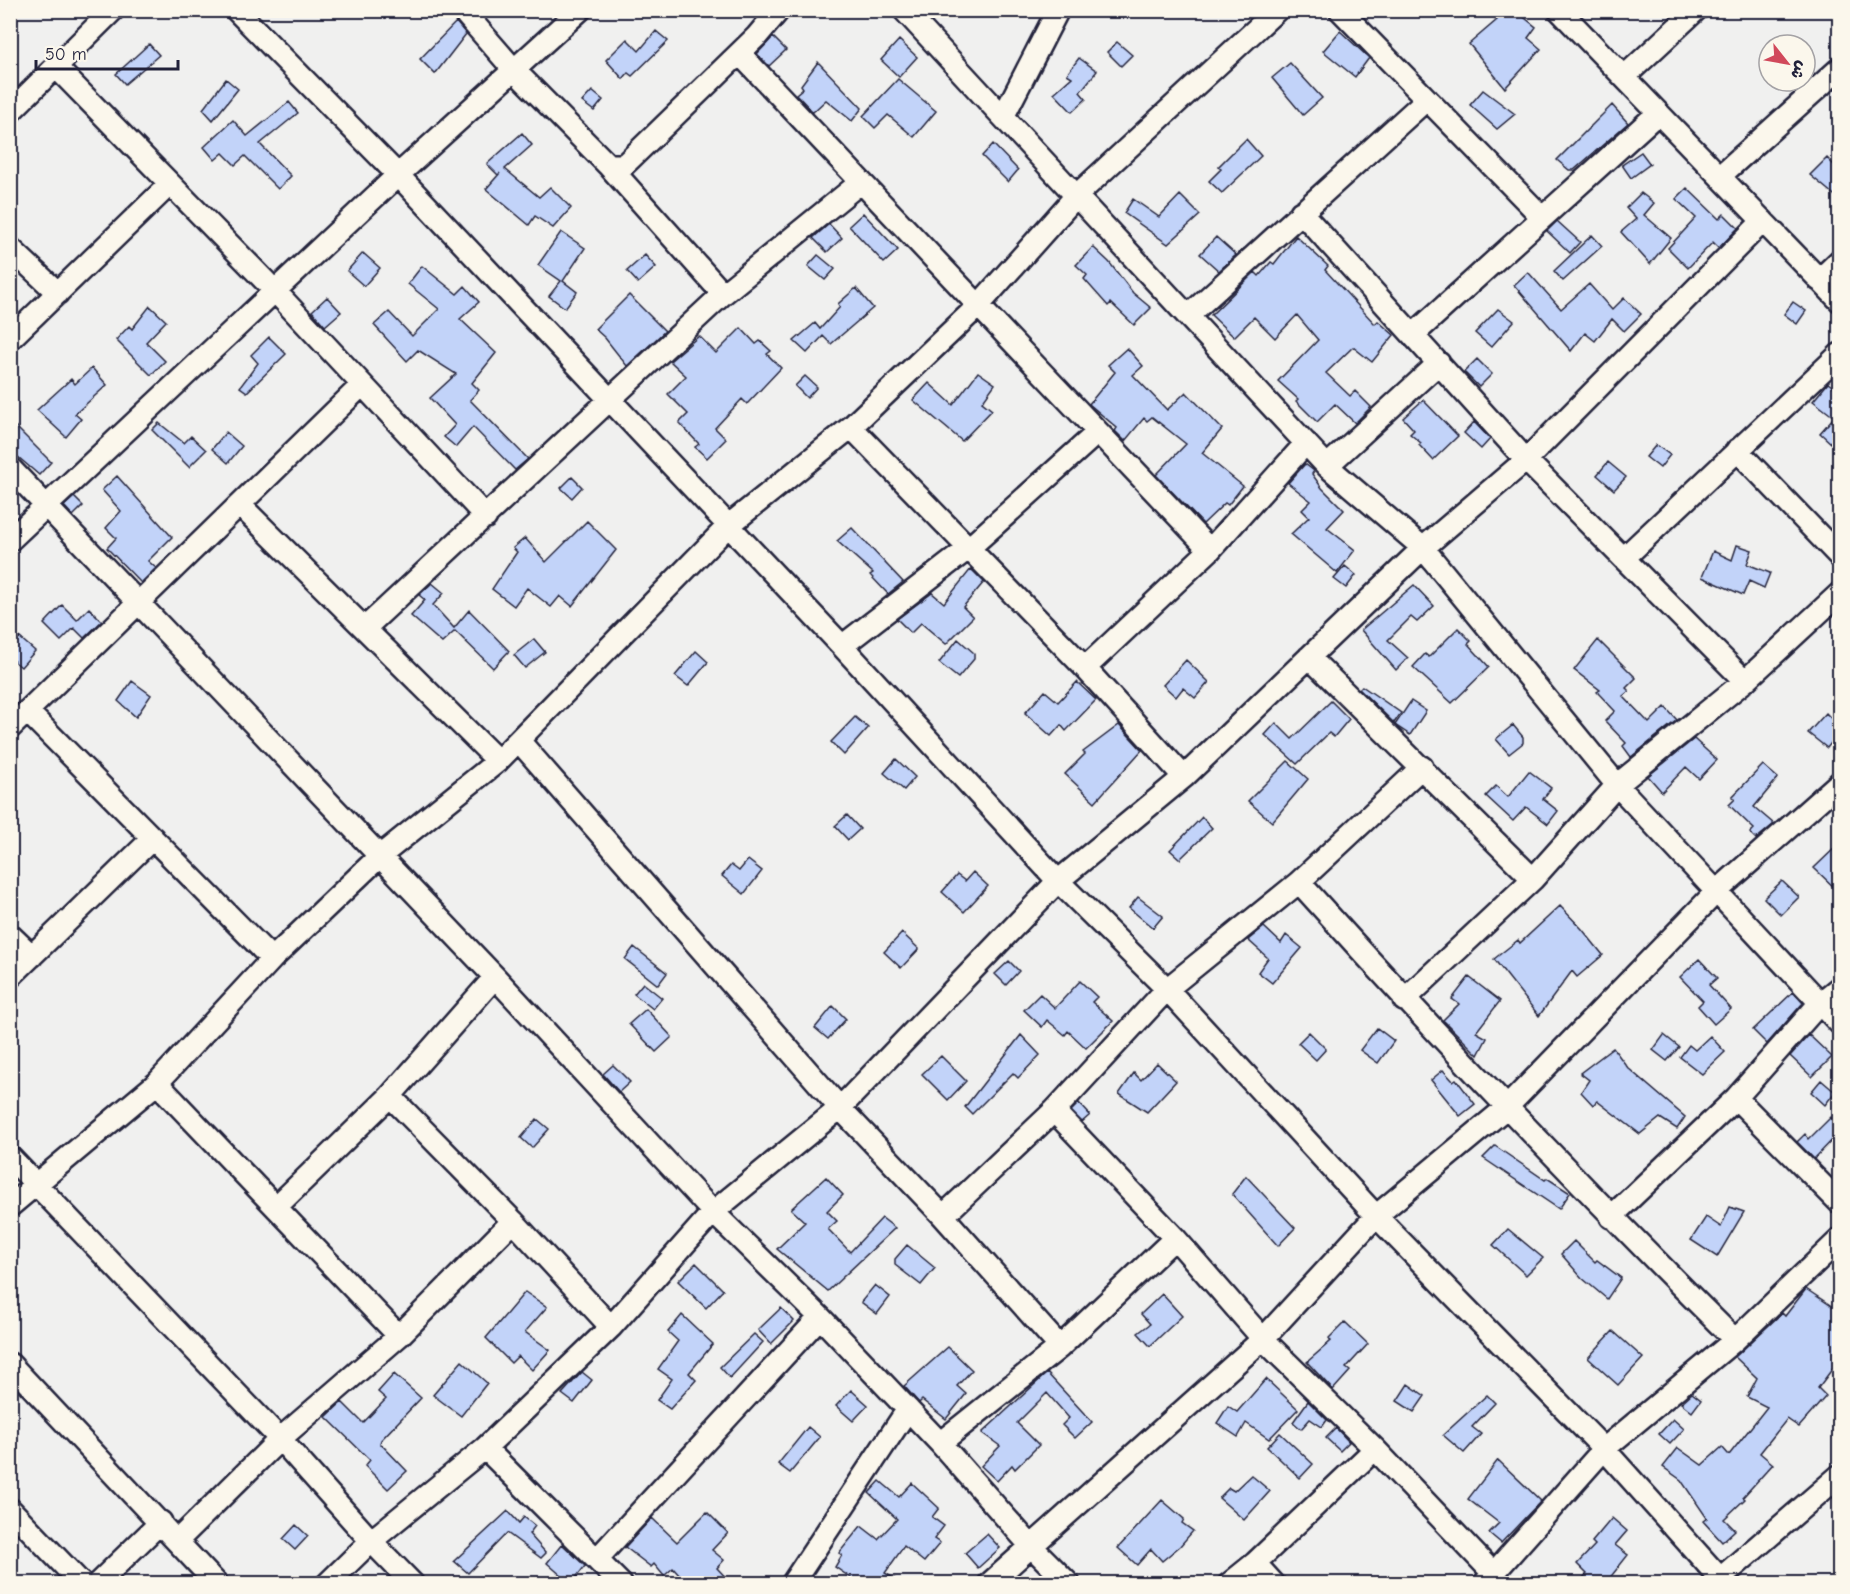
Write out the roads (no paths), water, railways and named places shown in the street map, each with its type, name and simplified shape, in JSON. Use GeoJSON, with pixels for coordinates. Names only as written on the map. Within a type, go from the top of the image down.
{"type":"FeatureCollection","features":[{"type":"Feature","properties":{"kind":"street"},"geometry":{"type":"LineString","coordinates":[[10,112],[113,10]]}},
{"type":"Feature","properties":{"kind":"street"},"geometry":{"type":"LineString","coordinates":[[236,10],[398,175],[842,646],[1058,881],[1167,989],[1376,1216],[1604,1449],[1720,1582],[1839,1475]]}},
{"type":"Feature","properties":{"kind":"street"},"geometry":{"type":"LineString","coordinates":[[462,10],[515,71],[608,165],[723,294]]}},
{"type":"Feature","properties":{"kind":"street"},"geometry":{"type":"LineString","coordinates":[[10,540],[398,175],[580,10]]}},
{"type":"Feature","properties":{"kind":"street"},"geometry":{"type":"LineString","coordinates":[[608,165],[624,165],[740,54],[779,10]]}},
{"type":"Feature","properties":{"kind":"street"},"geometry":{"type":"LineString","coordinates":[[904,10],[1327,466],[1423,548],[1617,785],[1839,1024]]}},
{"type":"Feature","properties":{"kind":"street"},"geometry":{"type":"LineString","coordinates":[[1003,117],[1058,10]]}},
{"type":"Feature","properties":{"kind":"street"},"geometry":{"type":"LineString","coordinates":[[10,1206],[158,1083],[272,959],[380,856],[498,761],[728,526],[851,427],[978,306],[1076,196],[1277,10]]}},
{"type":"Feature","properties":{"kind":"street"},"geometry":{"type":"LineString","coordinates":[[1340,10],[1542,217]]}},
{"type":"Feature","properties":{"kind":"street"},"geometry":{"type":"LineString","coordinates":[[1559,10],[1839,302]]}},
{"type":"Feature","properties":{"kind":"street"},"geometry":{"type":"LineString","coordinates":[[1624,77],[1696,10]]}},
{"type":"Feature","properties":{"kind":"street"},"geometry":{"type":"LineString","coordinates":[[740,54],[1210,550]]}},
{"type":"Feature","properties":{"kind":"street"},"geometry":{"type":"LineString","coordinates":[[56,67],[275,291],[486,517]]}},
{"type":"Feature","properties":{"kind":"street"},"geometry":{"type":"LineString","coordinates":[[1720,176],[1839,68]]}},
{"type":"Feature","properties":{"kind":"street"},"geometry":{"type":"LineString","coordinates":[[1188,316],[1427,99]]}},
{"type":"Feature","properties":{"kind":"street"},"geometry":{"type":"LineString","coordinates":[[1413,335],[1658,113]]}},
{"type":"Feature","properties":{"kind":"street"},"geometry":{"type":"LineString","coordinates":[[365,628],[723,294],[861,182]]}},
{"type":"Feature","properties":{"kind":"street"},"geometry":{"type":"LineString","coordinates":[[10,339],[170,184]]}},
{"type":"Feature","properties":{"kind":"street"},"geometry":{"type":"LineString","coordinates":[[1301,212],[1526,460],[1745,681]]}},
{"type":"Feature","properties":{"kind":"street"},"geometry":{"type":"LineString","coordinates":[[327,1584],[371,1541],[485,1448],[611,1327],[713,1212],[840,1108],[1058,881],[1184,777],[1423,548],[1526,460],[1763,221]]}},
{"type":"Feature","properties":{"kind":"street"},"geometry":{"type":"LineString","coordinates":[[10,248],[58,293]]}},
{"type":"Feature","properties":{"kind":"street"},"geometry":{"type":"LineString","coordinates":[[1819,279],[1839,260]]}},
{"type":"Feature","properties":{"kind":"street"},"geometry":{"type":"LineString","coordinates":[[1624,558],[1839,354]]}},
{"type":"Feature","properties":{"kind":"street"},"geometry":{"type":"LineString","coordinates":[[1327,466],[1438,363]]}},
{"type":"Feature","properties":{"kind":"street"},"geometry":{"type":"LineString","coordinates":[[10,728],[362,385]]}},
{"type":"Feature","properties":{"kind":"street"},"geometry":{"type":"LineString","coordinates":[[851,427],[1085,668],[1184,777]]}},
{"type":"Feature","properties":{"kind":"street"},"geometry":{"type":"LineString","coordinates":[[842,646],[969,549],[1098,432]]}},
{"type":"Feature","properties":{"kind":"street"},"geometry":{"type":"LineString","coordinates":[[1085,668],[1210,550],[1306,443]]}},
{"type":"Feature","properties":{"kind":"street"},"geometry":{"type":"LineString","coordinates":[[1737,450],[1839,557]]}},
{"type":"Feature","properties":{"kind":"street"},"geometry":{"type":"LineString","coordinates":[[10,468],[495,977],[713,1212],[908,1409],[1030,1545],[1070,1584]]}},
{"type":"Feature","properties":{"kind":"street"},"geometry":{"type":"LineString","coordinates":[[240,505],[498,761]]}},
{"type":"Feature","properties":{"kind":"street"},"geometry":{"type":"LineString","coordinates":[[1404,1000],[1533,879],[1617,785],[1745,681],[1839,593]]}},
{"type":"Feature","properties":{"kind":"street"},"geometry":{"type":"LineString","coordinates":[[1309,657],[1533,879]]}},
{"type":"Feature","properties":{"kind":"street"},"geometry":{"type":"LineString","coordinates":[[27,711],[272,959]]}},
{"type":"Feature","properties":{"kind":"street"},"geometry":{"type":"LineString","coordinates":[[519,741],[840,1108],[943,1216],[1060,1347]]}},
{"type":"Feature","properties":{"kind":"street"},"geometry":{"type":"LineString","coordinates":[[943,1216],[1054,1111],[1167,989],[1299,882],[1422,767]]}},
{"type":"Feature","properties":{"kind":"street"},"geometry":{"type":"LineString","coordinates":[[989,1584],[1263,1339],[1376,1216],[1507,1107],[1716,891],[1839,782]]}},
{"type":"Feature","properties":{"kind":"street"},"geometry":{"type":"LineString","coordinates":[[10,977],[153,838]]}},
{"type":"Feature","properties":{"kind":"street"},"geometry":{"type":"LineString","coordinates":[[1299,882],[1404,1000],[1611,1217],[1734,1340]]}},
{"type":"Feature","properties":{"kind":"street"},"geometry":{"type":"LineString","coordinates":[[10,934],[32,956]]}},
{"type":"Feature","properties":{"kind":"street"},"geometry":{"type":"LineString","coordinates":[[276,1207],[390,1096],[495,977]]}},
{"type":"Feature","properties":{"kind":"street"},"geometry":{"type":"LineString","coordinates":[[1611,1217],[1736,1098],[1820,1003],[1839,987]]}},
{"type":"Feature","properties":{"kind":"street"},"geometry":{"type":"LineString","coordinates":[[158,1083],[399,1336]]}},
{"type":"Feature","properties":{"kind":"street"},"geometry":{"type":"LineString","coordinates":[[390,1096],[513,1221],[611,1327]]}},
{"type":"Feature","properties":{"kind":"street"},"geometry":{"type":"LineString","coordinates":[[1736,1098],[1839,1203]]}},
{"type":"Feature","properties":{"kind":"street"},"geometry":{"type":"LineString","coordinates":[[1054,1111],[1175,1238],[1263,1339],[1375,1449],[1489,1579],[1604,1449],[1734,1340],[1839,1239]]}},
{"type":"Feature","properties":{"kind":"street"},"geometry":{"type":"LineString","coordinates":[[10,1156],[280,1438],[371,1541],[413,1584]]}},
{"type":"Feature","properties":{"kind":"street"},"geometry":{"type":"LineString","coordinates":[[178,1540],[280,1438],[399,1336],[513,1221]]}},
{"type":"Feature","properties":{"kind":"street"},"geometry":{"type":"LineString","coordinates":[[940,1443],[1060,1347],[1175,1238]]}},
{"type":"Feature","properties":{"kind":"street"},"geometry":{"type":"LineString","coordinates":[[597,1559],[819,1317]]}},
{"type":"Feature","properties":{"kind":"street"},"geometry":{"type":"LineString","coordinates":[[10,1364],[217,1584]]}},
{"type":"Feature","properties":{"kind":"street"},"geometry":{"type":"LineString","coordinates":[[792,1584],[908,1409]]}},
{"type":"Feature","properties":{"kind":"street"},"geometry":{"type":"LineString","coordinates":[[485,1448],[621,1584]]}},
{"type":"Feature","properties":{"kind":"street"},"geometry":{"type":"LineString","coordinates":[[1229,1584],[1255,1563],[1375,1449]]}},
{"type":"Feature","properties":{"kind":"street"},"geometry":{"type":"LineString","coordinates":[[10,1509],[82,1584]]}},
{"type":"Feature","properties":{"kind":"street"},"geometry":{"type":"LineString","coordinates":[[97,1584],[161,1522]]}},
{"type":"Feature","properties":{"kind":"street"},"geometry":{"type":"LineString","coordinates":[[1255,1563],[1274,1584]]}}]}
